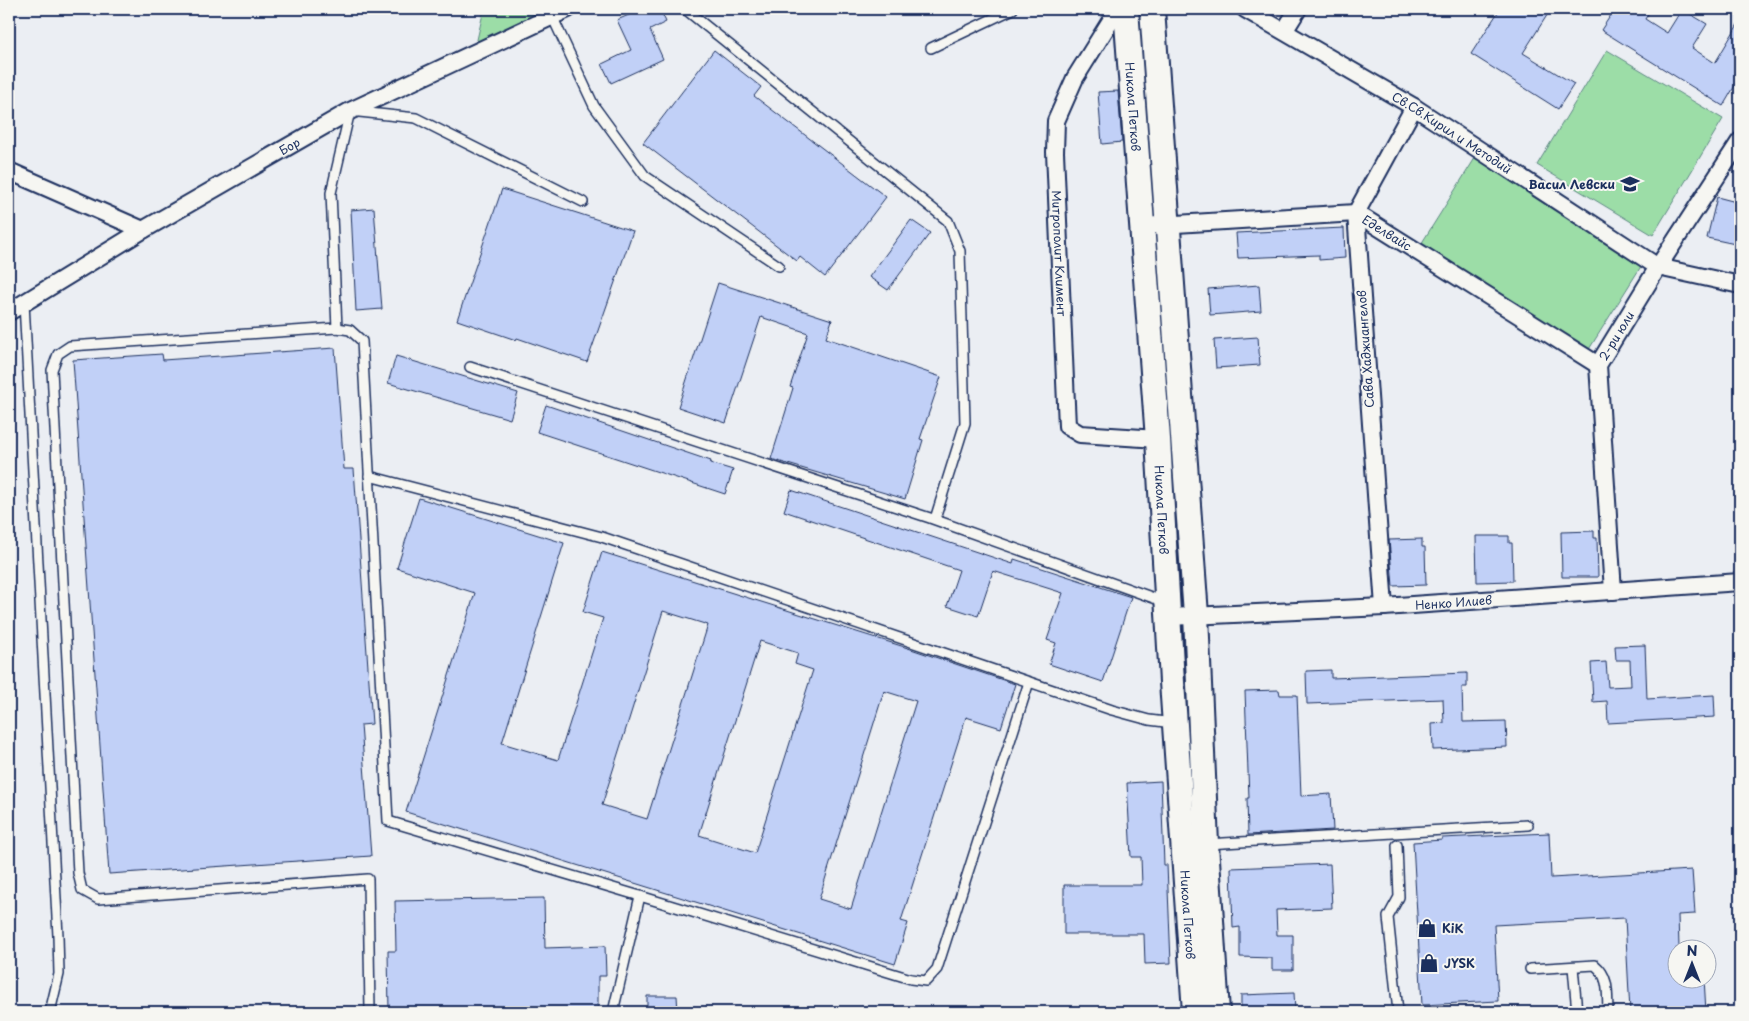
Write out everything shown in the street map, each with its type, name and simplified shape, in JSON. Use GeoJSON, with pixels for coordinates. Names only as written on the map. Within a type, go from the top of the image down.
{"type":"FeatureCollection","features":[{"type":"Feature","properties":{"kind":"main road","name":"Никола Петков"},"geometry":{"type":"LineString","coordinates":[[1152,9],[1196,615],[1206,844],[1217,1012]]}},
{"type":"Feature","properties":{"kind":"main road","name":"Никола Петков"},"geometry":{"type":"LineString","coordinates":[[1127,10],[1158,439],[1195,1012]]}},
{"type":"Feature","properties":{"kind":"street","name":"Бор"},"geometry":{"type":"LineString","coordinates":[[9,312],[143,230],[350,111],[568,9]]}},
{"type":"Feature","properties":{"kind":"street","name":"Св.Св.Кирил и Методий"},"geometry":{"type":"LineString","coordinates":[[1246,9],[1285,30],[1414,107],[1658,267],[1740,285]]}},
{"type":"Feature","properties":{"kind":"street"},"geometry":{"type":"LineString","coordinates":[[1285,30],[1298,9]]}},
{"type":"Feature","properties":{"kind":"street","name":"Митрополит Климент"},"geometry":{"type":"LineString","coordinates":[[1127,10],[1113,17],[1075,78],[1056,121],[1055,152],[1067,426],[1080,434],[1158,439]]}},
{"type":"Feature","properties":{"kind":"street"},"geometry":{"type":"LineString","coordinates":[[1356,213],[1414,107]]}},
{"type":"Feature","properties":{"kind":"street","name":"2-ри юли"},"geometry":{"type":"LineString","coordinates":[[1613,591],[1598,365],[1658,267],[1740,141]]}},
{"type":"Feature","properties":{"kind":"street"},"geometry":{"type":"LineString","coordinates":[[9,171],[143,230]]}},
{"type":"Feature","properties":{"kind":"street","name":"Еделвайс"},"geometry":{"type":"LineString","coordinates":[[1143,226],[1356,213],[1598,365]]}},
{"type":"Feature","properties":{"kind":"street","name":"Сава Хаджиангелов"},"geometry":{"type":"LineString","coordinates":[[1356,213],[1384,607]]}},
{"type":"Feature","properties":{"kind":"street","name":"Ненко Илиев"},"geometry":{"type":"LineString","coordinates":[[1168,610],[1196,615],[1384,607],[1740,582]]}},
{"type":"Feature","properties":{"kind":"lane"},"geometry":{"type":"LineString","coordinates":[[685,9],[948,221],[960,251],[965,423],[935,520]]}},
{"type":"Feature","properties":{"kind":"lane"},"geometry":{"type":"LineString","coordinates":[[931,48],[1013,9]]}},
{"type":"Feature","properties":{"kind":"lane"},"geometry":{"type":"LineString","coordinates":[[552,16],[594,106],[645,176],[778,266]]}},
{"type":"Feature","properties":{"kind":"lane"},"geometry":{"type":"LineString","coordinates":[[337,328],[330,193],[350,111],[416,118],[583,202]]}},
{"type":"Feature","properties":{"kind":"lane"},"geometry":{"type":"LineString","coordinates":[[24,303],[58,936],[59,974],[50,1012]]}},
{"type":"Feature","properties":{"kind":"lane"},"geometry":{"type":"LineString","coordinates":[[370,1012],[368,879],[98,899],[82,890],[78,873],[52,370],[58,354],[70,346],[337,328],[350,330],[362,342],[388,821],[910,979],[926,981],[937,969],[1029,682]]}},
{"type":"Feature","properties":{"kind":"lane"},"geometry":{"type":"LineString","coordinates":[[470,367],[935,520],[1168,610]]}},
{"type":"Feature","properties":{"kind":"lane"},"geometry":{"type":"LineString","coordinates":[[369,476],[602,537],[1029,682],[1149,720],[1176,723]]}},
{"type":"Feature","properties":{"kind":"lane"},"geometry":{"type":"LineString","coordinates":[[1206,844],[1528,825]]}},
{"type":"Feature","properties":{"kind":"lane"},"geometry":{"type":"LineString","coordinates":[[1397,845],[1399,897],[1388,917],[1398,1012]]}},
{"type":"Feature","properties":{"kind":"lane"},"geometry":{"type":"LineString","coordinates":[[613,1012],[640,896]]}},
{"type":"Feature","properties":{"kind":"lane"},"geometry":{"type":"LineString","coordinates":[[1530,969],[1595,965],[1603,971],[1606,979],[1608,1012]]}},
{"type":"Feature","properties":{"kind":"lane"},"geometry":{"type":"LineString","coordinates":[[1573,967],[1577,1012]]}},
{"type":"Feature","properties":{"kind":"green space"},"geometry":{"type":"Polygon","coordinates":[[[484,9],[568,9],[474,53],[484,9]]]}},
{"type":"Feature","properties":{"kind":"green space"},"geometry":{"type":"Polygon","coordinates":[[[1607,50],[1723,119],[1653,235],[1537,165],[1607,50]]]}},
{"type":"Feature","properties":{"kind":"green space"},"geometry":{"type":"Polygon","coordinates":[[[1477,155],[1645,260],[1586,354],[1418,249],[1477,155]]]}},
{"type":"Feature","properties":{"kind":"building"},"geometry":{"type":"Polygon","coordinates":[[[643,9],[660,9],[666,22],[650,30],[663,59],[611,83],[602,64],[631,50],[617,20],[643,9]]]}},
{"type":"Feature","properties":{"kind":"building"},"geometry":{"type":"Polygon","coordinates":[[[1500,9],[1551,9],[1523,53],[1574,84],[1558,109],[1471,54],[1500,9]]]}},
{"type":"Feature","properties":{"kind":"building"},"geometry":{"type":"Polygon","coordinates":[[[1615,9],[1651,9],[1645,19],[1667,33],[1682,9],[1707,24],[1692,48],[1715,63],[1740,21],[1740,77],[1723,106],[1601,30],[1615,9]]]}},
{"type":"Feature","properties":{"kind":"building"},"geometry":{"type":"Polygon","coordinates":[[[714,50],[761,87],[754,96],[886,197],[825,277],[800,257],[797,261],[643,143],[714,50]]]}},
{"type":"Feature","properties":{"kind":"building"},"geometry":{"type":"Polygon","coordinates":[[[1118,91],[1122,142],[1102,144],[1098,92],[1118,91]]]}},
{"type":"Feature","properties":{"kind":"building"},"geometry":{"type":"Polygon","coordinates":[[[502,189],[633,231],[587,362],[457,320],[502,189]]]}},
{"type":"Feature","properties":{"kind":"building"},"geometry":{"type":"Polygon","coordinates":[[[1717,197],[1740,203],[1740,245],[1707,238],[1717,197]]]}},
{"type":"Feature","properties":{"kind":"building"},"geometry":{"type":"Polygon","coordinates":[[[374,208],[382,309],[356,311],[351,210],[374,208]]]}},
{"type":"Feature","properties":{"kind":"building"},"geometry":{"type":"Polygon","coordinates":[[[911,220],[930,233],[888,290],[869,277],[911,220]]]}},
{"type":"Feature","properties":{"kind":"building"},"geometry":{"type":"Polygon","coordinates":[[[1344,228],[1345,258],[1319,260],[1319,255],[1238,258],[1236,233],[1344,228]]]}},
{"type":"Feature","properties":{"kind":"building"},"geometry":{"type":"Polygon","coordinates":[[[718,283],[832,320],[826,338],[941,377],[920,439],[923,440],[905,499],[771,459],[793,388],[790,387],[808,333],[761,317],[726,423],[678,407],[718,283]]]}},
{"type":"Feature","properties":{"kind":"building"},"geometry":{"type":"Polygon","coordinates":[[[1259,285],[1261,311],[1210,315],[1208,289],[1259,285]]]}},
{"type":"Feature","properties":{"kind":"building"},"geometry":{"type":"Polygon","coordinates":[[[1258,337],[1260,365],[1216,368],[1214,340],[1258,337]]]}},
{"type":"Feature","properties":{"kind":"building"},"geometry":{"type":"Polygon","coordinates":[[[335,348],[344,469],[354,469],[372,724],[361,725],[371,856],[109,874],[73,360],[162,354],[163,360],[335,348]]]}},
{"type":"Feature","properties":{"kind":"building"},"geometry":{"type":"Polygon","coordinates":[[[396,356],[518,393],[510,419],[388,383],[396,356]]]}},
{"type":"Feature","properties":{"kind":"building"},"geometry":{"type":"Polygon","coordinates":[[[546,405],[733,470],[725,494],[537,432],[546,405]]]}},
{"type":"Feature","properties":{"kind":"building"},"geometry":{"type":"Polygon","coordinates":[[[791,490],[1013,564],[1014,559],[1131,597],[1103,682],[1049,664],[1056,643],[1047,640],[1063,593],[993,571],[978,616],[947,606],[959,570],[784,511],[791,490]]]}},
{"type":"Feature","properties":{"kind":"building"},"geometry":{"type":"Polygon","coordinates":[[[419,498],[564,543],[502,743],[558,760],[603,618],[583,612],[602,552],[911,649],[1015,684],[1001,728],[966,717],[901,921],[908,923],[895,964],[406,812],[475,593],[397,568],[419,498]],[[663,611],[602,805],[647,819],[708,625],[663,611]],[[760,641],[699,835],[755,853],[813,670],[795,664],[798,653],[760,641]],[[884,691],[819,899],[851,909],[916,701],[884,691]]]}},
{"type":"Feature","properties":{"kind":"building"},"geometry":{"type":"Polygon","coordinates":[[[1594,531],[1594,538],[1597,538],[1598,577],[1562,577],[1561,532],[1594,531]]]}},
{"type":"Feature","properties":{"kind":"building"},"geometry":{"type":"Polygon","coordinates":[[[1476,536],[1509,536],[1509,543],[1512,543],[1513,581],[1477,582],[1476,536]]]}},
{"type":"Feature","properties":{"kind":"building"},"geometry":{"type":"Polygon","coordinates":[[[1422,539],[1422,547],[1425,547],[1426,585],[1393,586],[1389,540],[1422,539]]]}},
{"type":"Feature","properties":{"kind":"building"},"geometry":{"type":"Polygon","coordinates":[[[1645,645],[1647,699],[1714,695],[1715,717],[1608,723],[1607,701],[1593,702],[1591,663],[1606,662],[1608,687],[1631,686],[1630,660],[1616,660],[1615,646],[1645,645]]]}},
{"type":"Feature","properties":{"kind":"building"},"geometry":{"type":"Polygon","coordinates":[[[1331,670],[1331,678],[1467,673],[1467,687],[1462,687],[1463,722],[1506,721],[1507,747],[1433,750],[1432,724],[1444,723],[1443,699],[1307,704],[1306,671],[1331,670]]]}},
{"type":"Feature","properties":{"kind":"building"},"geometry":{"type":"Polygon","coordinates":[[[1279,690],[1280,695],[1297,695],[1301,796],[1331,794],[1333,830],[1248,835],[1247,798],[1249,798],[1245,691],[1279,690]]]}},
{"type":"Feature","properties":{"kind":"building"},"geometry":{"type":"Polygon","coordinates":[[[1161,781],[1164,865],[1167,865],[1171,963],[1145,964],[1144,934],[1064,934],[1064,885],[1142,885],[1141,857],[1131,857],[1127,783],[1161,781]]]}},
{"type":"Feature","properties":{"kind":"building"},"geometry":{"type":"Polygon","coordinates":[[[1549,833],[1551,878],[1692,870],[1695,914],[1678,915],[1679,938],[1666,938],[1666,988],[1705,988],[1706,1012],[1630,1012],[1625,918],[1494,925],[1498,1001],[1422,1005],[1413,842],[1442,840],[1442,838],[1549,833]]]}},
{"type":"Feature","properties":{"kind":"building"},"geometry":{"type":"Polygon","coordinates":[[[1330,864],[1332,908],[1276,910],[1277,935],[1293,935],[1293,970],[1272,970],[1272,958],[1240,957],[1240,927],[1233,928],[1231,868],[1330,864]]]}},
{"type":"Feature","properties":{"kind":"building"},"geometry":{"type":"Polygon","coordinates":[[[544,898],[545,948],[605,946],[606,976],[598,976],[598,1012],[389,1012],[388,951],[396,951],[395,901],[544,898]]]}},
{"type":"Feature","properties":{"kind":"building"},"geometry":{"type":"Polygon","coordinates":[[[1294,993],[1295,1012],[1241,1012],[1241,995],[1294,993]]]}},
{"type":"Feature","properties":{"kind":"building"},"geometry":{"type":"Polygon","coordinates":[[[647,996],[677,996],[678,1012],[647,1012],[647,996]]]}},
{"type":"Feature","properties":{"kind":"place","name":"Васил Левски"},"geometry":{"type":"Point","coordinates":[1630,184]}},
{"type":"Feature","properties":{"kind":"place","name":"KiK"},"geometry":{"type":"Point","coordinates":[1427,928]}},
{"type":"Feature","properties":{"kind":"place","name":"JYSK"},"geometry":{"type":"Point","coordinates":[1429,963]}}]}
